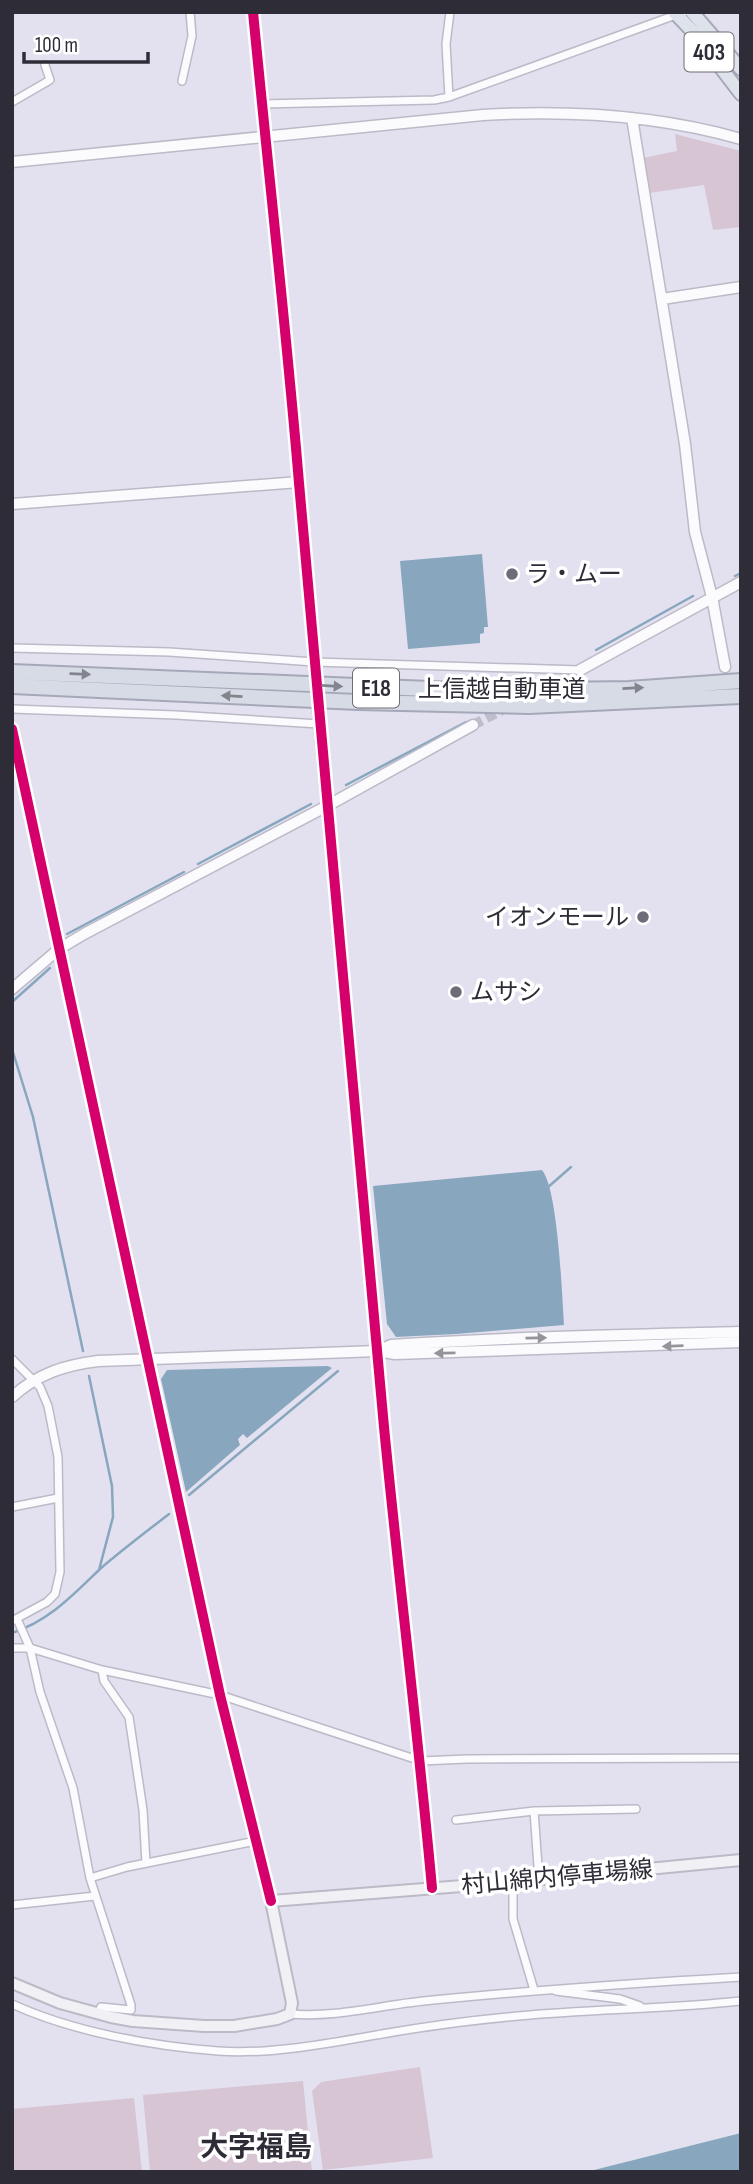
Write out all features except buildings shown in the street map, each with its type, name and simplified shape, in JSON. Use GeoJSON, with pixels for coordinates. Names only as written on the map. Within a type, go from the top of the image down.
{"type":"FeatureCollection","features":[{"type":"Feature","properties":{"kind":"highway","name":"403"},"geometry":{"type":"LineString","coordinates":[[692,12],[741,69]]}},
{"type":"Feature","properties":{"kind":"highway","name":"403"},"geometry":{"type":"LineString","coordinates":[[678,13],[741,94]]}},
{"type":"Feature","properties":{"kind":"highway","name":"上信越自動車道"},"geometry":{"type":"LineString","coordinates":[[12,672],[478,691],[582,690],[741,681]]}},
{"type":"Feature","properties":{"kind":"highway","name":"上信越自動車道"},"geometry":{"type":"LineString","coordinates":[[12,686],[476,705],[583,705],[741,696]]}},
{"type":"Feature","properties":{"kind":"main road","name":"村山綿内停車場線"},"geometry":{"type":"LineString","coordinates":[[271,1901],[539,1880],[741,1860]]}},
{"type":"Feature","properties":{"kind":"main road"},"geometry":{"type":"LineString","coordinates":[[12,1983],[60,2003],[133,2021],[204,2026],[245,2025],[290,2014],[292,2003],[271,1901]]}},
{"type":"Feature","properties":{"kind":"street"},"geometry":{"type":"LineString","coordinates":[[183,81],[192,36],[190,12]]}},
{"type":"Feature","properties":{"kind":"street"},"geometry":{"type":"LineString","coordinates":[[253,12],[315,674]]}},
{"type":"Feature","properties":{"kind":"street"},"geometry":{"type":"LineString","coordinates":[[449,97],[446,44],[450,12]]}},
{"type":"Feature","properties":{"kind":"street"},"geometry":{"type":"LineString","coordinates":[[262,104],[434,100],[449,97],[678,13]]}},
{"type":"Feature","properties":{"kind":"street"},"geometry":{"type":"LineString","coordinates":[[12,102],[50,80],[45,65]]}},
{"type":"Feature","properties":{"kind":"street"},"geometry":{"type":"LineString","coordinates":[[12,162],[517,113],[571,113],[632,118],[702,129],[741,139]]}},
{"type":"Feature","properties":{"kind":"street"},"geometry":{"type":"LineString","coordinates":[[632,118],[685,444],[695,532],[712,597],[725,667]]}},
{"type":"Feature","properties":{"kind":"street"},"geometry":{"type":"LineString","coordinates":[[662,299],[741,287]]}},
{"type":"Feature","properties":{"kind":"street"},"geometry":{"type":"LineString","coordinates":[[12,504],[299,482]]}},
{"type":"Feature","properties":{"kind":"street"},"geometry":{"type":"LineString","coordinates":[[12,648],[169,652],[314,662],[580,670],[741,582]]}},
{"type":"Feature","properties":{"kind":"street"},"geometry":{"type":"LineString","coordinates":[[12,709],[319,724]]}},
{"type":"Feature","properties":{"kind":"street"},"geometry":{"type":"LineString","coordinates":[[318,710],[406,1647],[421,1762],[432,1888]]}},
{"type":"Feature","properties":{"kind":"street"},"geometry":{"type":"LineString","coordinates":[[12,989],[59,949],[473,725]]}},
{"type":"Feature","properties":{"kind":"street"},"geometry":{"type":"LineString","coordinates":[[12,729],[220,1695],[271,1901]]}},
{"type":"Feature","properties":{"kind":"street"},"geometry":{"type":"LineString","coordinates":[[378,1351],[391,1345],[512,1337],[741,1332]]}},
{"type":"Feature","properties":{"kind":"street"},"geometry":{"type":"LineString","coordinates":[[12,1397],[34,1380],[77,1364],[378,1351],[396,1354],[509,1352],[741,1342]]}},
{"type":"Feature","properties":{"kind":"street"},"geometry":{"type":"LineString","coordinates":[[12,1359],[40,1387],[48,1406],[56,1444],[58,1499],[59,1582],[55,1594],[16,1621],[30,1647],[40,1692],[74,1788],[90,1878],[131,2005],[131,2010],[101,2007],[98,2014]]}},
{"type":"Feature","properties":{"kind":"street"},"geometry":{"type":"LineString","coordinates":[[12,1507],[58,1499]]}},
{"type":"Feature","properties":{"kind":"street"},"geometry":{"type":"LineString","coordinates":[[12,1648],[30,1647],[102,1670],[220,1695],[421,1762],[467,1759],[741,1759]]}},
{"type":"Feature","properties":{"kind":"street"},"geometry":{"type":"LineString","coordinates":[[102,1670],[104,1681],[129,1717],[143,1810],[146,1863]]}},
{"type":"Feature","properties":{"kind":"street"},"geometry":{"type":"LineString","coordinates":[[456,1820],[534,1811],[636,1810]]}},
{"type":"Feature","properties":{"kind":"street"},"geometry":{"type":"LineString","coordinates":[[534,1811],[539,1880]]}},
{"type":"Feature","properties":{"kind":"street"},"geometry":{"type":"LineString","coordinates":[[90,1878],[146,1863],[256,1841]]}},
{"type":"Feature","properties":{"kind":"street"},"geometry":{"type":"LineString","coordinates":[[513,1882],[513,1919],[534,1990]]}},
{"type":"Feature","properties":{"kind":"street"},"geometry":{"type":"LineString","coordinates":[[12,1905],[95,1896]]}},
{"type":"Feature","properties":{"kind":"street"},"geometry":{"type":"LineString","coordinates":[[290,2014],[317,2016],[422,2000],[741,1977]]}},
{"type":"Feature","properties":{"kind":"street"},"geometry":{"type":"LineString","coordinates":[[547,1989],[620,1999],[644,2007]]}},
{"type":"Feature","properties":{"kind":"street"},"geometry":{"type":"LineString","coordinates":[[12,2004],[90,2029],[154,2044],[219,2052],[292,2048],[519,2016],[741,2001]]}},
{"type":"Feature","properties":{"kind":"shaded area"},"geometry":{"type":"Polygon","coordinates":[[[675,134],[741,151],[741,227],[713,230],[704,185],[649,193],[643,158],[677,151],[675,134]]]}},
{"type":"Feature","properties":{"kind":"shaded area"},"geometry":{"type":"Polygon","coordinates":[[[420,2067],[433,2158],[323,2170],[312,2091],[321,2082],[420,2067]]]}},
{"type":"Feature","properties":{"kind":"shaded area"},"geometry":{"type":"Polygon","coordinates":[[[303,2081],[312,2172],[150,2172],[143,2095],[303,2081]]]}},
{"type":"Feature","properties":{"kind":"shaded area"},"geometry":{"type":"Polygon","coordinates":[[[134,2098],[142,2172],[12,2172],[12,2109],[134,2098]]]}},
{"type":"Feature","properties":{"kind":"water"},"geometry":{"type":"Polygon","coordinates":[[[482,554],[488,627],[484,627],[484,633],[480,634],[480,643],[408,649],[400,561],[482,554]]]}},
{"type":"Feature","properties":{"kind":"water"},"geometry":{"type":"Polygon","coordinates":[[[542,1170],[552,1198],[555,1219],[564,1325],[396,1337],[387,1324],[373,1186],[542,1170]]]}},
{"type":"Feature","properties":{"kind":"water"},"geometry":{"type":"Polygon","coordinates":[[[332,1368],[247,1438],[243,1434],[238,1439],[240,1445],[186,1492],[161,1379],[167,1370],[332,1368]]]}},
{"type":"Feature","properties":{"kind":"water"},"geometry":{"type":"Polygon","coordinates":[[[741,2133],[741,2172],[586,2172],[594,2170],[741,2133]]]}},
{"type":"Feature","properties":{"kind":"waterway"},"geometry":{"type":"LineString","coordinates":[[735,576],[741,573]]}},
{"type":"Feature","properties":{"kind":"waterway"},"geometry":{"type":"LineString","coordinates":[[596,650],[693,596]]}},
{"type":"Feature","properties":{"kind":"waterway"},"geometry":{"type":"LineString","coordinates":[[346,785],[466,722]]}},
{"type":"Feature","properties":{"kind":"waterway"},"geometry":{"type":"LineString","coordinates":[[198,864],[311,804]]}},
{"type":"Feature","properties":{"kind":"waterway"},"geometry":{"type":"LineString","coordinates":[[67,934],[184,872]]}},
{"type":"Feature","properties":{"kind":"waterway"},"geometry":{"type":"LineString","coordinates":[[12,1002],[50,968]]}},
{"type":"Feature","properties":{"kind":"waterway"},"geometry":{"type":"LineString","coordinates":[[12,1049],[33,1117],[83,1351]]}},
{"type":"Feature","properties":{"kind":"waterway"},"geometry":{"type":"LineString","coordinates":[[547,1188],[571,1167]]}},
{"type":"Feature","properties":{"kind":"waterway"},"geometry":{"type":"LineString","coordinates":[[189,1495],[338,1371]]}},
{"type":"Feature","properties":{"kind":"waterway"},"geometry":{"type":"LineString","coordinates":[[89,1376],[112,1486],[113,1517],[99,1570]]}},
{"type":"Feature","properties":{"kind":"waterway"},"geometry":{"type":"LineString","coordinates":[[12,1633],[38,1622],[60,1606],[108,1562],[169,1514]]}},
{"type":"Feature","properties":{"kind":"tunnel"},"geometry":{"type":"LineString","coordinates":[[473,725],[580,670]]}},
{"type":"Feature","properties":{"kind":"cycle path"},"geometry":{"type":"LineString","coordinates":[[253,12],[294,424],[384,1427],[432,1888]]}},
{"type":"Feature","properties":{"kind":"cycle path"},"geometry":{"type":"LineString","coordinates":[[12,729],[220,1695],[271,1901]]}},
{"type":"Feature","properties":{"kind":"place","name":"ラ・ムー"},"geometry":{"type":"Point","coordinates":[512,574]}},
{"type":"Feature","properties":{"kind":"place","name":"イオンモール"},"geometry":{"type":"Point","coordinates":[643,917]}},
{"type":"Feature","properties":{"kind":"place","name":"ムサシ"},"geometry":{"type":"Point","coordinates":[456,992]}},
{"type":"Feature","properties":{"kind":"district","name":"大字福島"},"geometry":{"type":"Point","coordinates":[256,2146]}}]}
